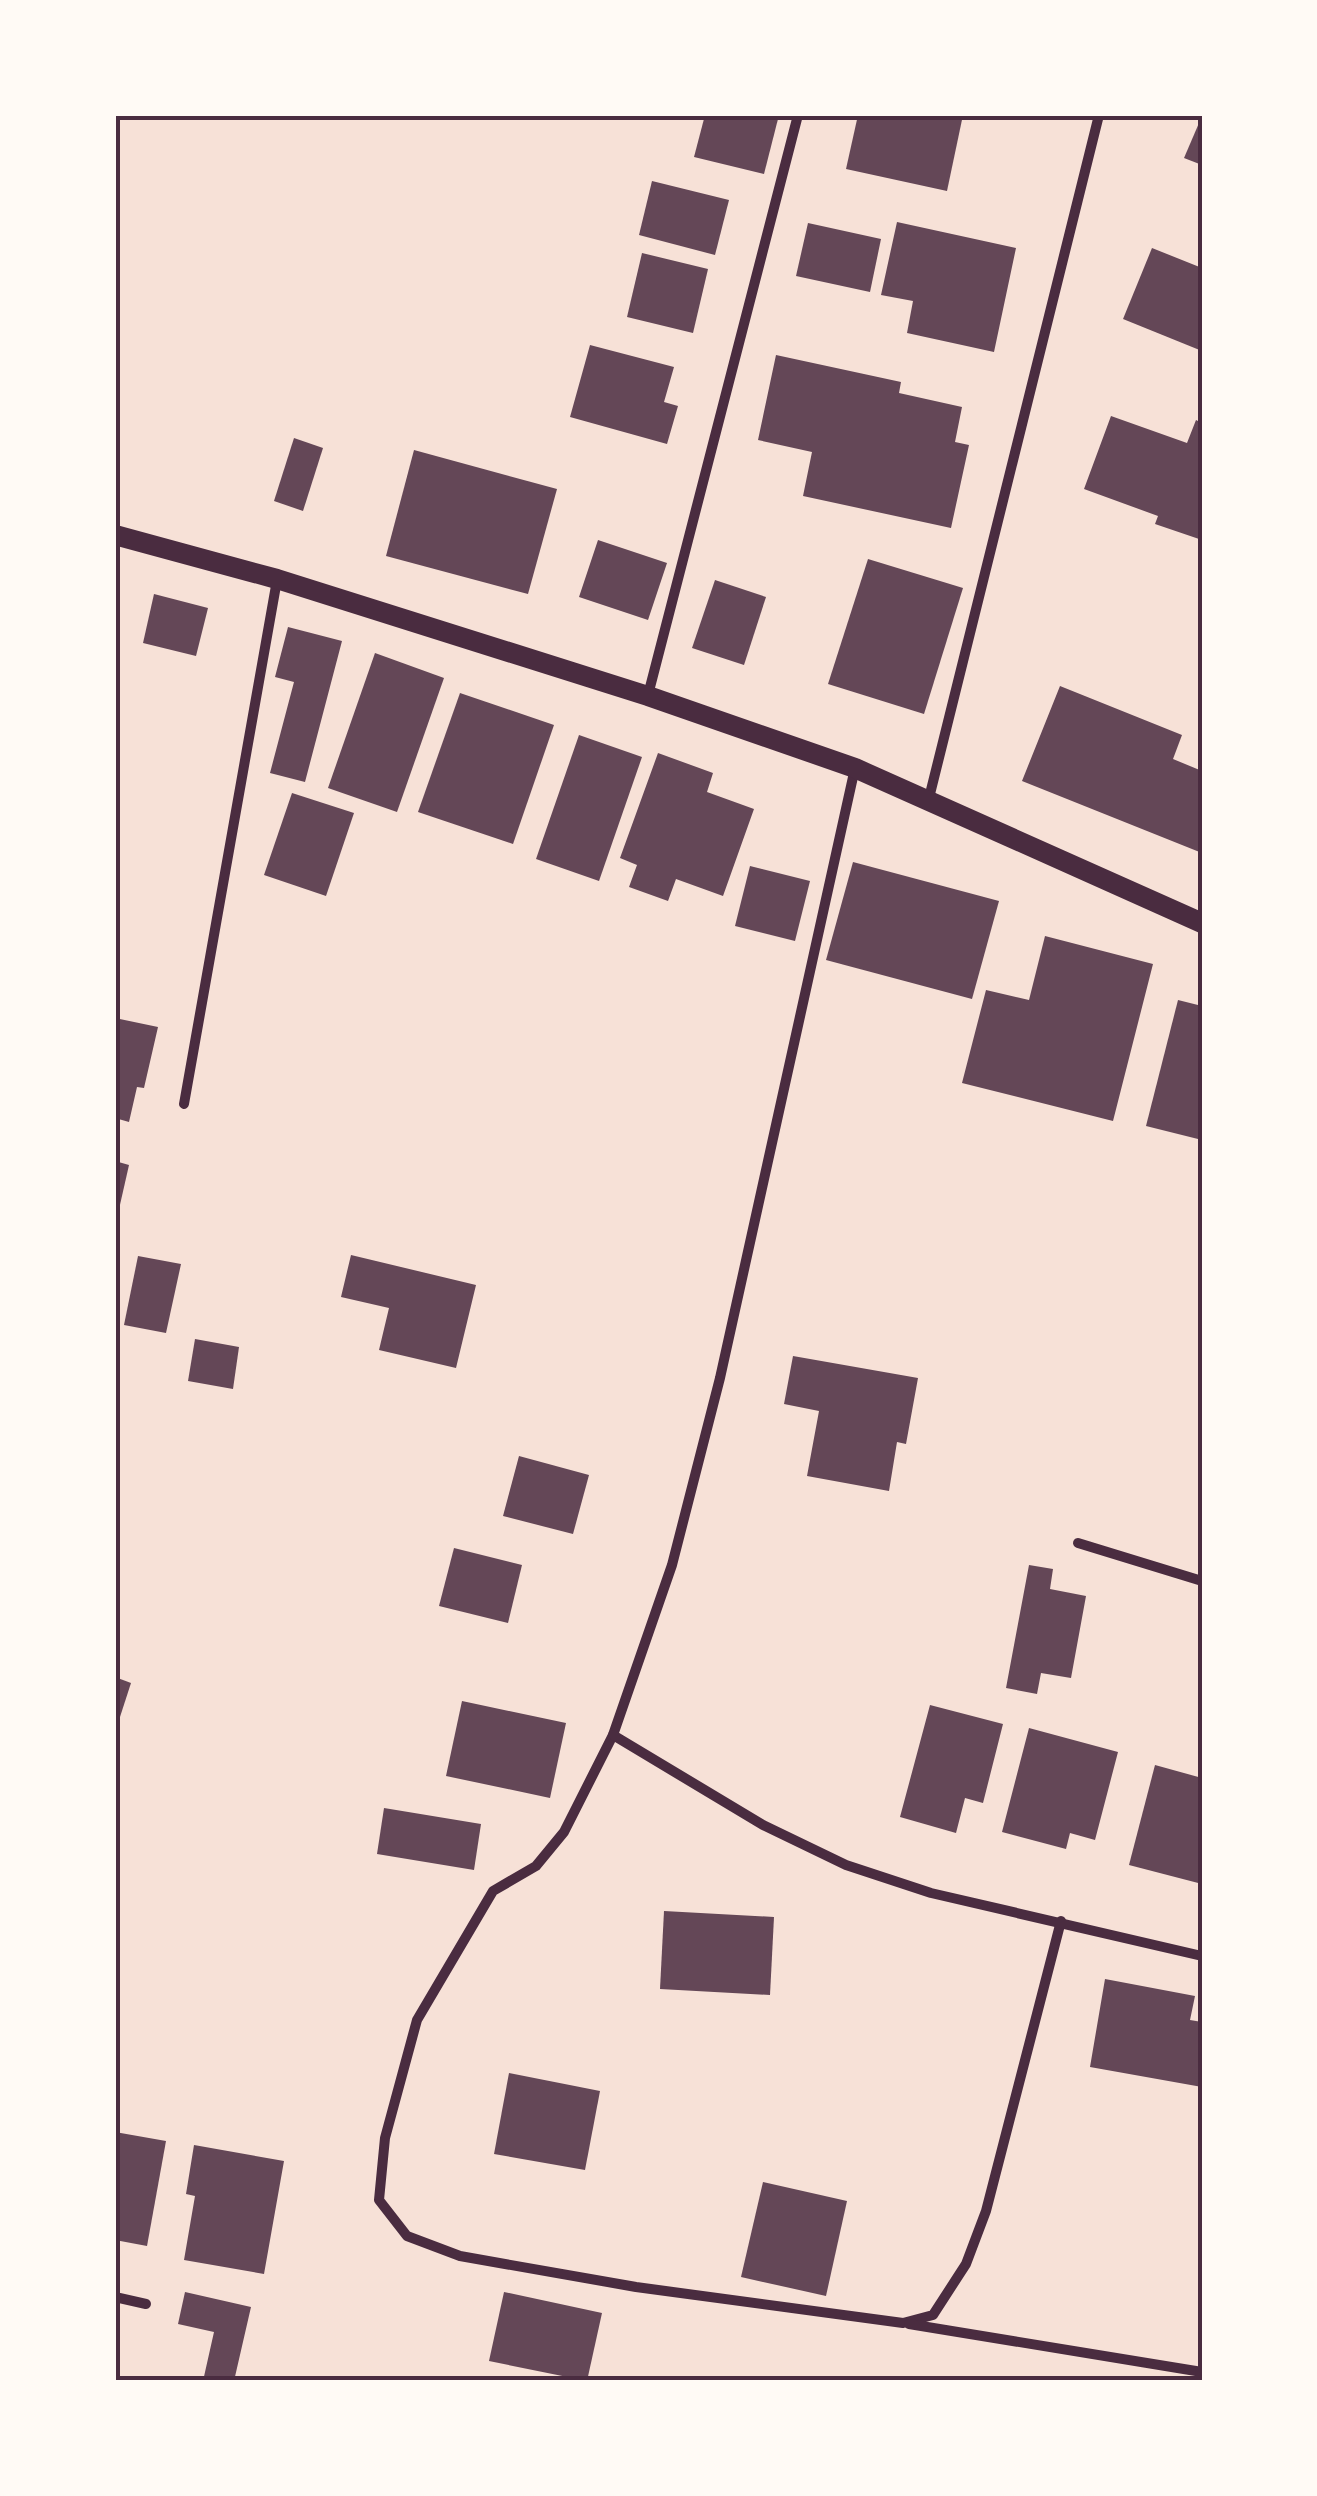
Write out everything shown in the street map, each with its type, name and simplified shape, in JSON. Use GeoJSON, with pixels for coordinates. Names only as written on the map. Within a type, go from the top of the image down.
{"type":"FeatureCollection","features":[{"type":"Feature","properties":{"kind":"main road"},"geometry":{"type":"LineString","coordinates":[[115,536],[277,579],[648,696],[855,768],[1202,923]]}},
{"type":"Feature","properties":{"kind":"street"},"geometry":{"type":"LineString","coordinates":[[648,696],[798,115]]}},
{"type":"Feature","properties":{"kind":"street"},"geometry":{"type":"LineString","coordinates":[[928,802],[1099,115]]}},
{"type":"Feature","properties":{"kind":"street"},"geometry":{"type":"LineString","coordinates":[[184,1104],[277,579]]}},
{"type":"Feature","properties":{"kind":"street"},"geometry":{"type":"LineString","coordinates":[[855,768],[720,1378],[672,1565],[613,1734],[564,1832],[536,1866],[492,1891],[417,2020],[384,2138],[379,2200],[407,2236],[460,2256],[636,2287],[903,2323],[1202,2372]]}},
{"type":"Feature","properties":{"kind":"street"},"geometry":{"type":"LineString","coordinates":[[1078,1543],[1202,1581]]}},
{"type":"Feature","properties":{"kind":"street"},"geometry":{"type":"LineString","coordinates":[[613,1734],[763,1825],[846,1865],[931,1893],[1202,1956]]}},
{"type":"Feature","properties":{"kind":"street"},"geometry":{"type":"LineString","coordinates":[[903,2323],[934,2315],[976,2238],[1060,1921]]}},
{"type":"Feature","properties":{"kind":"street"},"geometry":{"type":"LineString","coordinates":[[115,2297],[146,2304]]}},
{"type":"Feature","properties":{"kind":"building"},"geometry":{"type":"Polygon","coordinates":[[[705,115],[779,115],[764,174],[694,157],[705,115]]]}},
{"type":"Feature","properties":{"kind":"building"},"geometry":{"type":"Polygon","coordinates":[[[858,115],[963,115],[947,191],[846,169],[858,115]]]}},
{"type":"Feature","properties":{"kind":"building"},"geometry":{"type":"Polygon","coordinates":[[[1202,116],[1202,165],[1184,158],[1202,116]]]}},
{"type":"Feature","properties":{"kind":"building"},"geometry":{"type":"Polygon","coordinates":[[[652,181],[729,200],[715,255],[639,235],[652,181]]]}},
{"type":"Feature","properties":{"kind":"building"},"geometry":{"type":"Polygon","coordinates":[[[897,222],[1016,248],[994,352],[907,333],[913,301],[881,295],[897,222]]]}},
{"type":"Feature","properties":{"kind":"building"},"geometry":{"type":"Polygon","coordinates":[[[808,223],[881,239],[870,292],[796,276],[808,223]]]}},
{"type":"Feature","properties":{"kind":"building"},"geometry":{"type":"Polygon","coordinates":[[[1152,248],[1202,268],[1202,351],[1123,319],[1152,248]]]}},
{"type":"Feature","properties":{"kind":"building"},"geometry":{"type":"Polygon","coordinates":[[[642,253],[708,269],[693,333],[627,317],[642,253]]]}},
{"type":"Feature","properties":{"kind":"building"},"geometry":{"type":"Polygon","coordinates":[[[590,345],[674,367],[664,402],[678,406],[667,444],[570,417],[590,345]]]}},
{"type":"Feature","properties":{"kind":"building"},"geometry":{"type":"Polygon","coordinates":[[[776,355],[901,382],[899,393],[962,407],[955,442],[969,445],[951,528],[803,496],[812,452],[758,440],[776,355]]]}},
{"type":"Feature","properties":{"kind":"building"},"geometry":{"type":"Polygon","coordinates":[[[1111,416],[1187,443],[1196,420],[1202,423],[1202,540],[1155,524],[1158,516],[1084,489],[1111,416]]]}},
{"type":"Feature","properties":{"kind":"building"},"geometry":{"type":"Polygon","coordinates":[[[294,438],[323,448],[303,511],[274,501],[294,438]]]}},
{"type":"Feature","properties":{"kind":"building"},"geometry":{"type":"Polygon","coordinates":[[[414,450],[557,489],[528,594],[386,556],[414,450]]]}},
{"type":"Feature","properties":{"kind":"building"},"geometry":{"type":"Polygon","coordinates":[[[598,540],[667,563],[648,620],[579,597],[598,540]]]}},
{"type":"Feature","properties":{"kind":"building"},"geometry":{"type":"Polygon","coordinates":[[[868,559],[963,588],[924,714],[828,684],[868,559]]]}},
{"type":"Feature","properties":{"kind":"building"},"geometry":{"type":"Polygon","coordinates":[[[715,580],[766,597],[744,665],[692,648],[715,580]]]}},
{"type":"Feature","properties":{"kind":"building"},"geometry":{"type":"Polygon","coordinates":[[[154,594],[208,608],[196,656],[143,643],[154,594]]]}},
{"type":"Feature","properties":{"kind":"building"},"geometry":{"type":"Polygon","coordinates":[[[288,627],[342,641],[305,782],[270,773],[294,682],[275,677],[288,627]]]}},
{"type":"Feature","properties":{"kind":"building"},"geometry":{"type":"Polygon","coordinates":[[[375,653],[444,678],[397,812],[328,788],[375,653]]]}},
{"type":"Feature","properties":{"kind":"building"},"geometry":{"type":"Polygon","coordinates":[[[1060,686],[1182,735],[1173,759],[1202,771],[1202,853],[1022,781],[1060,686]]]}},
{"type":"Feature","properties":{"kind":"building"},"geometry":{"type":"Polygon","coordinates":[[[460,693],[554,725],[513,844],[418,812],[460,693]]]}},
{"type":"Feature","properties":{"kind":"building"},"geometry":{"type":"Polygon","coordinates":[[[579,735],[642,757],[599,881],[536,859],[579,735]]]}},
{"type":"Feature","properties":{"kind":"building"},"geometry":{"type":"Polygon","coordinates":[[[658,753],[713,773],[707,792],[754,809],[723,896],[676,879],[668,901],[629,887],[637,865],[620,858],[658,753]]]}},
{"type":"Feature","properties":{"kind":"building"},"geometry":{"type":"Polygon","coordinates":[[[292,793],[354,813],[326,896],[264,875],[292,793]]]}},
{"type":"Feature","properties":{"kind":"building"},"geometry":{"type":"Polygon","coordinates":[[[853,862],[999,901],[972,999],[826,960],[853,862]]]}},
{"type":"Feature","properties":{"kind":"building"},"geometry":{"type":"Polygon","coordinates":[[[750,866],[810,881],[795,941],[735,926],[750,866]]]}},
{"type":"Feature","properties":{"kind":"building"},"geometry":{"type":"Polygon","coordinates":[[[1045,936],[1153,964],[1113,1121],[962,1083],[986,990],[1029,1000],[1045,936]]]}},
{"type":"Feature","properties":{"kind":"building"},"geometry":{"type":"Polygon","coordinates":[[[1178,1000],[1202,1006],[1202,1140],[1146,1126],[1178,1000]]]}},
{"type":"Feature","properties":{"kind":"building"},"geometry":{"type":"Polygon","coordinates":[[[115,1018],[158,1027],[144,1088],[137,1087],[129,1122],[115,1118],[115,1018]]]}},
{"type":"Feature","properties":{"kind":"building"},"geometry":{"type":"Polygon","coordinates":[[[115,1161],[129,1165],[117,1218],[115,1218],[115,1161]]]}},
{"type":"Feature","properties":{"kind":"building"},"geometry":{"type":"Polygon","coordinates":[[[351,1255],[476,1285],[456,1368],[379,1350],[389,1308],[341,1297],[351,1255]]]}},
{"type":"Feature","properties":{"kind":"building"},"geometry":{"type":"Polygon","coordinates":[[[138,1256],[181,1264],[166,1333],[124,1325],[138,1256]]]}},
{"type":"Feature","properties":{"kind":"building"},"geometry":{"type":"Polygon","coordinates":[[[195,1339],[239,1347],[233,1389],[188,1381],[195,1339]]]}},
{"type":"Feature","properties":{"kind":"building"},"geometry":{"type":"Polygon","coordinates":[[[793,1356],[918,1378],[906,1444],[897,1442],[889,1491],[807,1476],[819,1411],[784,1404],[793,1356]]]}},
{"type":"Feature","properties":{"kind":"building"},"geometry":{"type":"Polygon","coordinates":[[[519,1456],[589,1475],[573,1534],[503,1516],[519,1456]]]}},
{"type":"Feature","properties":{"kind":"building"},"geometry":{"type":"Polygon","coordinates":[[[454,1548],[522,1565],[508,1623],[439,1606],[454,1548]]]}},
{"type":"Feature","properties":{"kind":"building"},"geometry":{"type":"Polygon","coordinates":[[[1029,1565],[1053,1569],[1050,1589],[1086,1596],[1071,1678],[1041,1673],[1037,1694],[1006,1688],[1029,1565]]]}},
{"type":"Feature","properties":{"kind":"building"},"geometry":{"type":"Polygon","coordinates":[[[115,1677],[131,1683],[119,1720],[115,1719],[115,1677]]]}},
{"type":"Feature","properties":{"kind":"building"},"geometry":{"type":"Polygon","coordinates":[[[462,1701],[566,1723],[550,1798],[446,1776],[462,1701]]]}},
{"type":"Feature","properties":{"kind":"building"},"geometry":{"type":"Polygon","coordinates":[[[930,1705],[1003,1724],[983,1803],[965,1798],[956,1833],[900,1817],[930,1705]]]}},
{"type":"Feature","properties":{"kind":"building"},"geometry":{"type":"Polygon","coordinates":[[[1029,1728],[1118,1752],[1095,1840],[1070,1833],[1066,1849],[1002,1832],[1029,1728]]]}},
{"type":"Feature","properties":{"kind":"building"},"geometry":{"type":"Polygon","coordinates":[[[1155,1765],[1202,1778],[1202,1884],[1129,1865],[1155,1765]]]}},
{"type":"Feature","properties":{"kind":"building"},"geometry":{"type":"Polygon","coordinates":[[[384,1808],[481,1824],[474,1870],[377,1854],[384,1808]]]}},
{"type":"Feature","properties":{"kind":"building"},"geometry":{"type":"Polygon","coordinates":[[[664,1911],[774,1917],[770,1995],[660,1989],[664,1911]]]}},
{"type":"Feature","properties":{"kind":"building"},"geometry":{"type":"Polygon","coordinates":[[[1105,1979],[1195,1996],[1190,2020],[1202,2022],[1202,2087],[1090,2067],[1105,1979]]]}},
{"type":"Feature","properties":{"kind":"building"},"geometry":{"type":"Polygon","coordinates":[[[509,2073],[600,2091],[585,2170],[494,2154],[509,2073]]]}},
{"type":"Feature","properties":{"kind":"building"},"geometry":{"type":"Polygon","coordinates":[[[115,2132],[166,2141],[147,2246],[115,2240],[115,2132]]]}},
{"type":"Feature","properties":{"kind":"building"},"geometry":{"type":"Polygon","coordinates":[[[194,2145],[284,2161],[264,2274],[184,2260],[195,2196],[186,2194],[194,2145]]]}},
{"type":"Feature","properties":{"kind":"building"},"geometry":{"type":"Polygon","coordinates":[[[763,2182],[847,2201],[826,2296],[741,2277],[763,2182]]]}},
{"type":"Feature","properties":{"kind":"building"},"geometry":{"type":"Polygon","coordinates":[[[185,2292],[251,2307],[234,2381],[203,2381],[214,2332],[178,2324],[185,2292]]]}},
{"type":"Feature","properties":{"kind":"building"},"geometry":{"type":"Polygon","coordinates":[[[504,2292],[602,2313],[587,2381],[489,2361],[504,2292]]]}}]}
